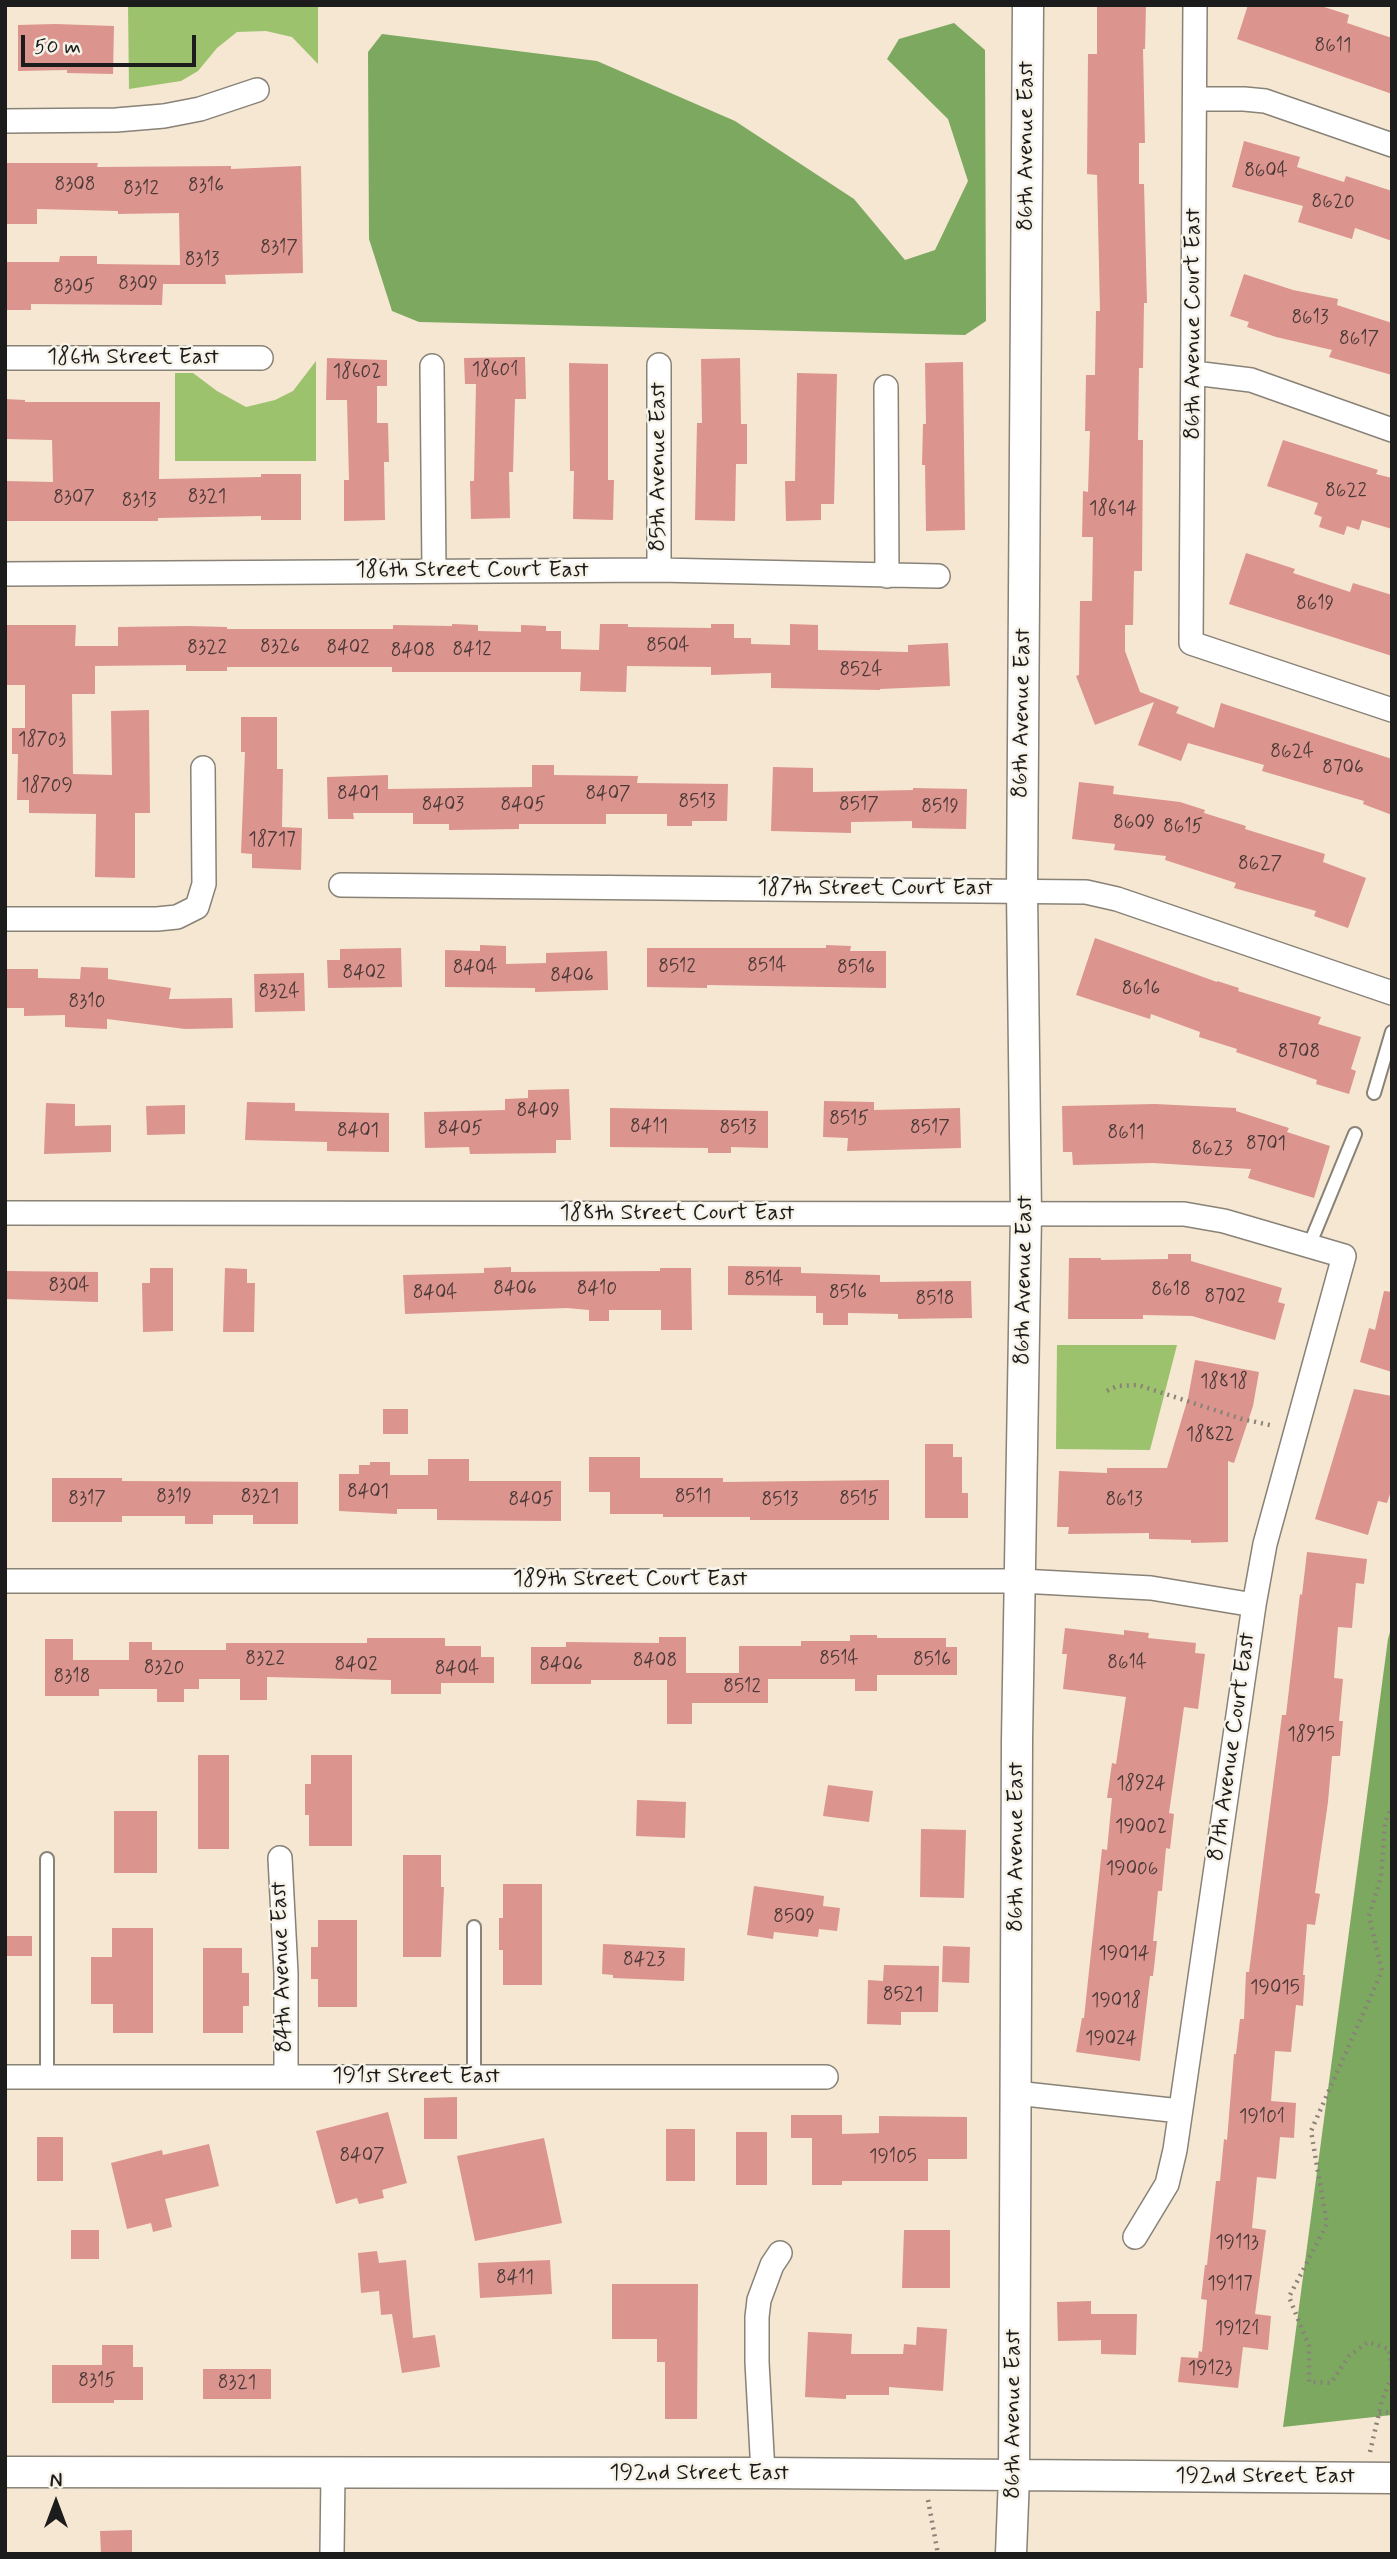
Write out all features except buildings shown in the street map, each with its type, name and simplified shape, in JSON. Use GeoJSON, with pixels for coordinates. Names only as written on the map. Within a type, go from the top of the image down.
{"type":"FeatureCollection","features":[{"type":"Feature","properties":{"kind":"street","name":"86th Avenue East"},"geometry":{"type":"LineString","coordinates":[[1011,2554],[1014,2477],[1017,1740],[1026,1215],[1022,891],[1028,5]]}},
{"type":"Feature","properties":{"kind":"street","name":"86th Avenue Court East"},"geometry":{"type":"LineString","coordinates":[[1195,5],[1191,643],[1392,710]]}},
{"type":"Feature","properties":{"kind":"street"},"geometry":{"type":"LineString","coordinates":[[5,121],[116,120],[164,116],[218,104],[257,90]]}},
{"type":"Feature","properties":{"kind":"street"},"geometry":{"type":"LineString","coordinates":[[1195,99],[1265,101],[1392,145]]}},
{"type":"Feature","properties":{"kind":"street","name":"186th Street East"},"geometry":{"type":"LineString","coordinates":[[5,358],[261,358]]}},
{"type":"Feature","properties":{"kind":"street","name":"85th Avenue East"},"geometry":{"type":"LineString","coordinates":[[659,365],[659,570]]}},
{"type":"Feature","properties":{"kind":"street"},"geometry":{"type":"LineString","coordinates":[[432,366],[434,571]]}},
{"type":"Feature","properties":{"kind":"street"},"geometry":{"type":"LineString","coordinates":[[1194,373],[1251,380],[1392,430]]}},
{"type":"Feature","properties":{"kind":"street"},"geometry":{"type":"LineString","coordinates":[[886,387],[887,576]]}},
{"type":"Feature","properties":{"kind":"street","name":"186th Street Court East"},"geometry":{"type":"LineString","coordinates":[[5,574],[659,570],[938,576]]}},
{"type":"Feature","properties":{"kind":"street"},"geometry":{"type":"LineString","coordinates":[[5,919],[157,919],[177,917],[197,907],[204,884],[203,768]]}},
{"type":"Feature","properties":{"kind":"street","name":"187th Street Court East"},"geometry":{"type":"LineString","coordinates":[[341,885],[1086,892],[1117,899],[1392,993]]}},
{"type":"Feature","properties":{"kind":"street","name":"188th Street Court East"},"geometry":{"type":"LineString","coordinates":[[5,1213],[1184,1213],[1224,1221],[1343,1256]]}},
{"type":"Feature","properties":{"kind":"street","name":"87th Avenue Court East"},"geometry":{"type":"LineString","coordinates":[[1135,2237],[1167,2184],[1175,2150],[1265,1544],[1343,1256]]}},
{"type":"Feature","properties":{"kind":"street","name":"189th Street Court East"},"geometry":{"type":"LineString","coordinates":[[5,1581],[1021,1581],[1151,1588],[1254,1605]]}},
{"type":"Feature","properties":{"kind":"street","name":"84th Avenue East"},"geometry":{"type":"LineString","coordinates":[[279,1858],[286,1973],[286,2077]]}},
{"type":"Feature","properties":{"kind":"street","name":"191st Street East"},"geometry":{"type":"LineString","coordinates":[[5,2077],[826,2077]]}},
{"type":"Feature","properties":{"kind":"street"},"geometry":{"type":"LineString","coordinates":[[1016,2093],[1180,2111]]}},
{"type":"Feature","properties":{"kind":"street"},"geometry":{"type":"LineString","coordinates":[[763,2473],[757,2317],[759,2300],[772,2265],[780,2253]]}},
{"type":"Feature","properties":{"kind":"street","name":"192nd Street East"},"geometry":{"type":"LineString","coordinates":[[5,2472],[763,2473],[1378,2478]]}},
{"type":"Feature","properties":{"kind":"street"},"geometry":{"type":"LineString","coordinates":[[332,2554],[333,2473]]}},
{"type":"Feature","properties":{"kind":"lane"},"geometry":{"type":"LineString","coordinates":[[1374,1093],[1392,1032]]}},
{"type":"Feature","properties":{"kind":"lane"},"geometry":{"type":"LineString","coordinates":[[1309,1246],[1355,1134]]}},
{"type":"Feature","properties":{"kind":"lane"},"geometry":{"type":"LineString","coordinates":[[47,1859],[47,2077]]}},
{"type":"Feature","properties":{"kind":"lane"},"geometry":{"type":"LineString","coordinates":[[474,1927],[474,2077]]}},
{"type":"Feature","properties":{"kind":"path"},"geometry":{"type":"LineString","coordinates":[[1107,1391],[1117,1386],[1138,1385],[1242,1419],[1295,1432]]}},
{"type":"Feature","properties":{"kind":"path"},"geometry":{"type":"LineString","coordinates":[[1378,2478],[1379,2413],[1392,2373],[1389,2349],[1368,2342],[1349,2356],[1331,2384],[1310,2382],[1310,2346],[1289,2297],[1326,2224],[1311,2132],[1382,1971],[1369,1916],[1381,1877],[1385,1823],[1392,1805]]}},
{"type":"Feature","properties":{"kind":"path"},"geometry":{"type":"LineString","coordinates":[[1379,2413],[1392,2412]]}},
{"type":"Feature","properties":{"kind":"path"},"geometry":{"type":"LineString","coordinates":[[922,2476],[938,2554]]}},
{"type":"Feature","properties":{"kind":"green space"},"geometry":{"type":"Polygon","coordinates":[[[128,5],[318,5],[318,64],[292,37],[266,31],[237,32],[217,48],[198,71],[181,81],[129,89],[128,5]]]}},
{"type":"Feature","properties":{"kind":"green space"},"geometry":{"type":"Polygon","coordinates":[[[954,23],[985,50],[986,321],[965,335],[419,322],[392,311],[369,239],[368,52],[382,34],[597,61],[735,121],[854,199],[905,260],[935,250],[968,181],[948,119],[887,59],[899,39],[954,23]]]}},
{"type":"Feature","properties":{"kind":"green space"},"geometry":{"type":"Polygon","coordinates":[[[316,361],[316,461],[175,461],[175,373],[193,373],[217,391],[246,407],[275,400],[293,391],[316,361]]]}},
{"type":"Feature","properties":{"kind":"green space"},"geometry":{"type":"Polygon","coordinates":[[[1057,1345],[1177,1345],[1150,1450],[1056,1449],[1057,1345]]]}},
{"type":"Feature","properties":{"kind":"green space"},"geometry":{"type":"Polygon","coordinates":[[[1392,1625],[1392,2415],[1283,2427],[1388,1639],[1392,1625]]]}}]}
